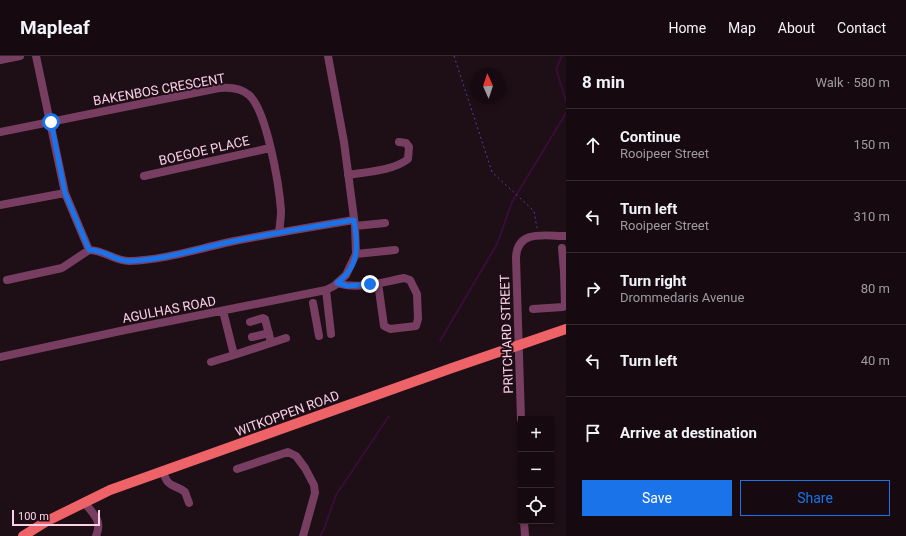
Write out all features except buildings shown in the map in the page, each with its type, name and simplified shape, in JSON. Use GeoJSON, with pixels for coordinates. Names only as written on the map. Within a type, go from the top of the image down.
{"type":"FeatureCollection","features":[{"type":"Feature","properties":{"kind":"main road","name":"WITKOPPEN ROAD"},"geometry":{"type":"LineString","coordinates":[[23,536],[47,521],[104,492],[566,329]]}},
{"type":"Feature","properties":{"kind":"street"},"geometry":{"type":"LineString","coordinates":[[0,60],[20,56]]}},
{"type":"Feature","properties":{"kind":"street"},"geometry":{"type":"LineString","coordinates":[[36,56],[65,193],[89,250]]}},
{"type":"Feature","properties":{"kind":"street"},"geometry":{"type":"LineString","coordinates":[[328,56],[344,142],[354,223],[356,254],[348,272],[339,282],[348,286],[378,283],[404,278],[410,280],[417,294],[418,319],[416,326],[390,329],[384,326],[378,283]]}},
{"type":"Feature","properties":{"kind":"street","name":"BAKENBOS CRESCENT"},"geometry":{"type":"LineString","coordinates":[[0,132],[219,88],[232,88],[248,94],[256,104],[264,126],[279,194],[281,212],[279,232]]}},
{"type":"Feature","properties":{"kind":"street"},"geometry":{"type":"LineString","coordinates":[[348,175],[375,171],[405,162],[408,160],[409,147],[406,143],[399,142]]}},
{"type":"Feature","properties":{"kind":"street","name":"BOEGOE PLACE"},"geometry":{"type":"LineString","coordinates":[[144,176],[270,148]]}},
{"type":"Feature","properties":{"kind":"street"},"geometry":{"type":"LineString","coordinates":[[0,205],[65,193]]}},
{"type":"Feature","properties":{"kind":"street"},"geometry":{"type":"LineString","coordinates":[[7,280],[62,268],[89,250],[104,253],[125,261],[140,260],[161,257],[279,232],[354,223],[385,223]]}},
{"type":"Feature","properties":{"kind":"street"},"geometry":{"type":"LineString","coordinates":[[538,236],[566,236]]}},
{"type":"Feature","properties":{"kind":"street","name":"PRITCHARD STREET"},"geometry":{"type":"LineString","coordinates":[[521,416],[516,258],[517,249],[522,240],[538,236]]}},
{"type":"Feature","properties":{"kind":"street"},"geometry":{"type":"LineString","coordinates":[[532,309],[565,306],[565,272],[562,248]]}},
{"type":"Feature","properties":{"kind":"street"},"geometry":{"type":"LineString","coordinates":[[356,254],[395,250]]}},
{"type":"Feature","properties":{"kind":"street","name":"AGULHAS ROAD"},"geometry":{"type":"LineString","coordinates":[[0,357],[125,330],[326,290],[339,282]]}},
{"type":"Feature","properties":{"kind":"street"},"geometry":{"type":"LineString","coordinates":[[326,290],[331,334]]}},
{"type":"Feature","properties":{"kind":"street"},"geometry":{"type":"LineString","coordinates":[[313,303],[319,336]]}},
{"type":"Feature","properties":{"kind":"street"},"geometry":{"type":"LineString","coordinates":[[221,311],[223,326],[228,330],[234,355]]}},
{"type":"Feature","properties":{"kind":"street"},"geometry":{"type":"LineString","coordinates":[[250,322],[264,318],[271,342]]}},
{"type":"Feature","properties":{"kind":"street"},"geometry":{"type":"LineString","coordinates":[[316,321],[330,318]]}},
{"type":"Feature","properties":{"kind":"street"},"geometry":{"type":"LineString","coordinates":[[252,337],[269,333]]}},
{"type":"Feature","properties":{"kind":"street"},"geometry":{"type":"LineString","coordinates":[[211,362],[286,338]]}},
{"type":"Feature","properties":{"kind":"street"},"geometry":{"type":"LineString","coordinates":[[237,469],[288,452],[292,452],[296,456],[309,474],[315,493],[303,536]]}},
{"type":"Feature","properties":{"kind":"street"},"geometry":{"type":"LineString","coordinates":[[163,471],[166,482],[185,492],[189,503]]}},
{"type":"Feature","properties":{"kind":"street"},"geometry":{"type":"LineString","coordinates":[[84,502],[99,522],[99,529],[96,536]]}},
{"type":"Feature","properties":{"kind":"street"},"geometry":{"type":"LineString","coordinates":[[524,524],[525,536]]}},
{"type":"Feature","properties":{"kind":"path"},"geometry":{"type":"LineString","coordinates":[[454,56],[492,172],[534,211],[538,236]]}},
{"type":"Feature","properties":{"kind":"waterway"},"geometry":{"type":"LineString","coordinates":[[562,56],[556,69],[566,101]]}},
{"type":"Feature","properties":{"kind":"waterway"},"geometry":{"type":"LineString","coordinates":[[440,341],[497,244],[512,202],[566,113]]}},
{"type":"Feature","properties":{"kind":"waterway"},"geometry":{"type":"LineString","coordinates":[[320,536],[336,495],[389,416]]}},
{"type":"Feature","properties":{"kind":"route"},"geometry":{"type":"LineString","coordinates":[[51,122],[65,193],[89,250],[96,250],[125,261],[140,260],[161,257],[279,232],[354,220],[356,254],[354,261],[346,275],[337,283],[345,286],[361,286],[370,284]]}}]}
